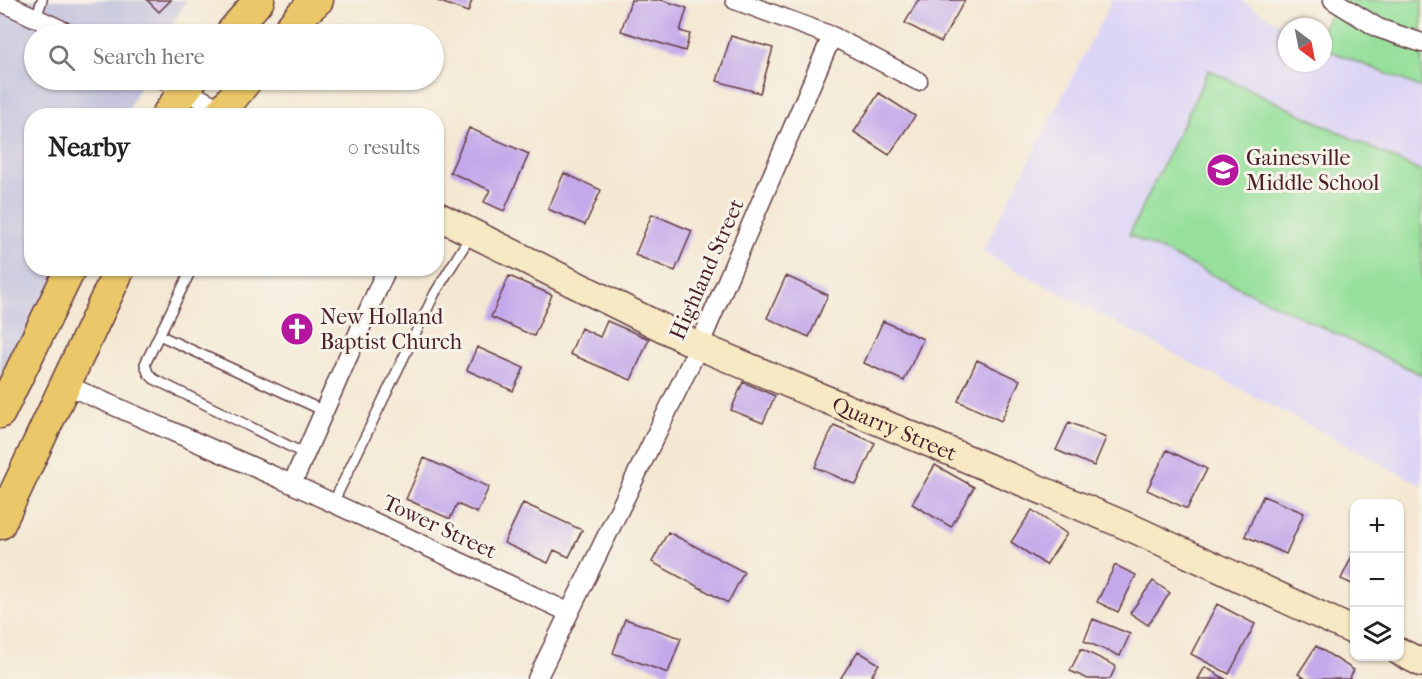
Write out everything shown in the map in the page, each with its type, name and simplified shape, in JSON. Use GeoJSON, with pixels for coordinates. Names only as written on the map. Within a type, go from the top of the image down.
{"type":"FeatureCollection","features":[{"type":"Feature","properties":{"kind":"main road"},"geometry":{"type":"LineString","coordinates":[[239,24],[259,0]]}},
{"type":"Feature","properties":{"kind":"main road"},"geometry":{"type":"LineString","coordinates":[[293,24],[318,0]]}},
{"type":"Feature","properties":{"kind":"main road"},"geometry":{"type":"LineString","coordinates":[[169,108],[177,90]]}},
{"type":"Feature","properties":{"kind":"main road"},"geometry":{"type":"LineString","coordinates":[[228,108],[240,90]]}},
{"type":"Feature","properties":{"kind":"main road"},"geometry":{"type":"LineString","coordinates":[[0,413],[67,276]]}},
{"type":"Feature","properties":{"kind":"main road"},"geometry":{"type":"LineString","coordinates":[[0,524],[116,276]]}},
{"type":"Feature","properties":{"kind":"street"},"geometry":{"type":"LineString","coordinates":[[735,0],[832,36],[918,81]]}},
{"type":"Feature","properties":{"kind":"street"},"geometry":{"type":"LineString","coordinates":[[1333,0],[1378,28],[1422,43]]}},
{"type":"Feature","properties":{"kind":"street"},"geometry":{"type":"LineString","coordinates":[[0,1],[49,24]]}},
{"type":"Feature","properties":{"kind":"street","name":"Highland Street"},"geometry":{"type":"LineString","coordinates":[[537,679],[699,346],[832,36]]}},
{"type":"Feature","properties":{"kind":"street"},"geometry":{"type":"LineString","coordinates":[[190,90],[215,108]]}},
{"type":"Feature","properties":{"kind":"street","name":"Quarry Street"},"geometry":{"type":"LineString","coordinates":[[444,219],[699,346],[1134,529],[1350,630]]}},
{"type":"Feature","properties":{"kind":"street"},"geometry":{"type":"LineString","coordinates":[[292,484],[383,276]]}},
{"type":"Feature","properties":{"kind":"street","name":"Tower Street"},"geometry":{"type":"LineString","coordinates":[[64,384],[292,484],[568,612]]}},
{"type":"Feature","properties":{"kind":"street"},"geometry":{"type":"LineString","coordinates":[[1404,654],[1422,663]]}},
{"type":"Feature","properties":{"kind":"lane"},"geometry":{"type":"LineString","coordinates":[[36,18],[42,0]]}},
{"type":"Feature","properties":{"kind":"lane"},"geometry":{"type":"LineString","coordinates":[[333,503],[435,293],[472,233]]}},
{"type":"Feature","properties":{"kind":"lane"},"geometry":{"type":"LineString","coordinates":[[188,276],[145,364],[148,373],[154,379],[305,454]]}},
{"type":"Feature","properties":{"kind":"lane"},"geometry":{"type":"LineString","coordinates":[[159,335],[324,411]]}},
{"type":"Feature","properties":{"kind":"shaded area"},"geometry":{"type":"Polygon","coordinates":[[[0,0],[186,0],[173,24],[24,24],[24,90],[137,90],[129,108],[24,108],[24,276],[59,276],[0,415],[0,0]]]}},
{"type":"Feature","properties":{"kind":"shaded area","name":"Gainesville Middle School"},"geometry":{"type":"Polygon","coordinates":[[[1112,0],[1240,0],[1278,23],[1278,72],[1332,72],[1332,52],[1422,88],[1422,485],[982,252],[1112,0]]]}},
{"type":"Feature","properties":{"kind":"green space"},"geometry":{"type":"Polygon","coordinates":[[[1338,0],[1422,0],[1422,88],[1332,52],[1332,18],[1328,18],[1338,0]]]}},
{"type":"Feature","properties":{"kind":"green space"},"geometry":{"type":"Polygon","coordinates":[[[1209,70],[1422,172],[1422,375],[1129,235],[1209,70]]]}},
{"type":"Feature","properties":{"kind":"building"},"geometry":{"type":"Polygon","coordinates":[[[147,0],[171,0],[159,12],[147,0]]]}},
{"type":"Feature","properties":{"kind":"building"},"geometry":{"type":"Polygon","coordinates":[[[435,0],[472,0],[468,12],[435,0]]]}},
{"type":"Feature","properties":{"kind":"building"},"geometry":{"type":"Polygon","coordinates":[[[631,0],[662,0],[687,8],[680,31],[690,34],[685,51],[621,31],[631,0]]]}},
{"type":"Feature","properties":{"kind":"building"},"geometry":{"type":"Polygon","coordinates":[[[918,0],[965,0],[941,42],[905,23],[918,0]]]}},
{"type":"Feature","properties":{"kind":"building"},"geometry":{"type":"Polygon","coordinates":[[[731,36],[773,48],[760,93],[717,81],[731,36]]]}},
{"type":"Feature","properties":{"kind":"building"},"geometry":{"type":"Polygon","coordinates":[[[879,93],[915,116],[889,155],[854,132],[879,93]]]}},
{"type":"Feature","properties":{"kind":"building"},"geometry":{"type":"Polygon","coordinates":[[[469,128],[529,154],[504,211],[484,202],[490,190],[450,172],[469,128]]]}},
{"type":"Feature","properties":{"kind":"building"},"geometry":{"type":"Polygon","coordinates":[[[564,173],[601,190],[585,225],[548,209],[564,173]]]}},
{"type":"Feature","properties":{"kind":"building"},"geometry":{"type":"Polygon","coordinates":[[[652,214],[692,231],[675,271],[635,255],[652,214]]]}},
{"type":"Feature","properties":{"kind":"building"},"geometry":{"type":"Polygon","coordinates":[[[509,276],[552,295],[534,336],[491,317],[509,276]]]}},
{"type":"Feature","properties":{"kind":"building"},"geometry":{"type":"Polygon","coordinates":[[[786,276],[828,295],[809,337],[767,318],[786,276]]]}},
{"type":"Feature","properties":{"kind":"building"},"geometry":{"type":"Polygon","coordinates":[[[607,321],[649,339],[631,380],[570,354],[581,328],[600,337],[607,321]]]}},
{"type":"Feature","properties":{"kind":"building"},"geometry":{"type":"Polygon","coordinates":[[[883,321],[923,339],[904,381],[864,363],[883,321]]]}},
{"type":"Feature","properties":{"kind":"building"},"geometry":{"type":"Polygon","coordinates":[[[477,347],[524,368],[513,391],[467,370],[477,347]]]}},
{"type":"Feature","properties":{"kind":"building"},"geometry":{"type":"Polygon","coordinates":[[[977,360],[1020,380],[1001,421],[958,401],[977,360]]]}},
{"type":"Feature","properties":{"kind":"building"},"geometry":{"type":"Polygon","coordinates":[[[743,382],[775,396],[763,423],[731,410],[743,382]]]}},
{"type":"Feature","properties":{"kind":"building"},"geometry":{"type":"Polygon","coordinates":[[[1069,422],[1106,438],[1094,466],[1056,450],[1069,422]]]}},
{"type":"Feature","properties":{"kind":"building"},"geometry":{"type":"Polygon","coordinates":[[[834,425],[875,443],[856,485],[815,467],[834,425]]]}},
{"type":"Feature","properties":{"kind":"building"},"geometry":{"type":"Polygon","coordinates":[[[1167,450],[1207,469],[1187,509],[1147,490],[1167,450]]]}},
{"type":"Feature","properties":{"kind":"building"},"geometry":{"type":"Polygon","coordinates":[[[424,458],[489,487],[477,513],[457,504],[450,519],[406,499],[424,458]]]}},
{"type":"Feature","properties":{"kind":"building"},"geometry":{"type":"Polygon","coordinates":[[[935,465],[974,487],[951,527],[912,504],[935,465]]]}},
{"type":"Feature","properties":{"kind":"building"},"geometry":{"type":"Polygon","coordinates":[[[1263,496],[1304,513],[1286,554],[1245,536],[1263,496]]]}},
{"type":"Feature","properties":{"kind":"building"},"geometry":{"type":"Polygon","coordinates":[[[523,503],[582,530],[569,557],[554,550],[548,563],[504,543],[523,503]]]}},
{"type":"Feature","properties":{"kind":"building"},"geometry":{"type":"Polygon","coordinates":[[[1032,510],[1067,534],[1046,565],[1011,542],[1032,510]]]}},
{"type":"Feature","properties":{"kind":"building"},"geometry":{"type":"Polygon","coordinates":[[[668,532],[744,572],[728,603],[652,562],[668,532]]]}},
{"type":"Feature","properties":{"kind":"building"},"geometry":{"type":"Polygon","coordinates":[[[1350,560],[1350,583],[1341,579],[1350,560]]]}},
{"type":"Feature","properties":{"kind":"building"},"geometry":{"type":"Polygon","coordinates":[[[1115,565],[1136,575],[1118,612],[1097,602],[1115,565]]]}},
{"type":"Feature","properties":{"kind":"building"},"geometry":{"type":"Polygon","coordinates":[[[1153,581],[1170,593],[1148,625],[1130,613],[1153,581]]]}},
{"type":"Feature","properties":{"kind":"building"},"geometry":{"type":"Polygon","coordinates":[[[1217,604],[1255,624],[1229,674],[1191,654],[1217,604]]]}},
{"type":"Feature","properties":{"kind":"building"},"geometry":{"type":"Polygon","coordinates":[[[625,619],[681,638],[668,673],[613,653],[625,619]]]}},
{"type":"Feature","properties":{"kind":"building"},"geometry":{"type":"Polygon","coordinates":[[[1093,619],[1130,634],[1120,656],[1084,641],[1093,619]]]}},
{"type":"Feature","properties":{"kind":"building"},"geometry":{"type":"Polygon","coordinates":[[[1316,646],[1354,670],[1349,679],[1306,679],[1298,674],[1316,646]]]}},
{"type":"Feature","properties":{"kind":"building"},"geometry":{"type":"Polygon","coordinates":[[[1081,649],[1116,666],[1110,679],[1088,679],[1070,671],[1081,649]]]}},
{"type":"Feature","properties":{"kind":"building"},"geometry":{"type":"Polygon","coordinates":[[[858,651],[879,664],[872,675],[879,679],[840,679],[858,651]]]}},
{"type":"Feature","properties":{"kind":"building"},"geometry":{"type":"Polygon","coordinates":[[[1205,667],[1225,679],[1198,679],[1205,667]]]}},
{"type":"Feature","properties":{"kind":"place","name":"Gainesville Middle School"},"geometry":{"type":"Point","coordinates":[1223,170]}},
{"type":"Feature","properties":{"kind":"place","name":"New Holland Baptist Church"},"geometry":{"type":"Point","coordinates":[297,329]}}]}
